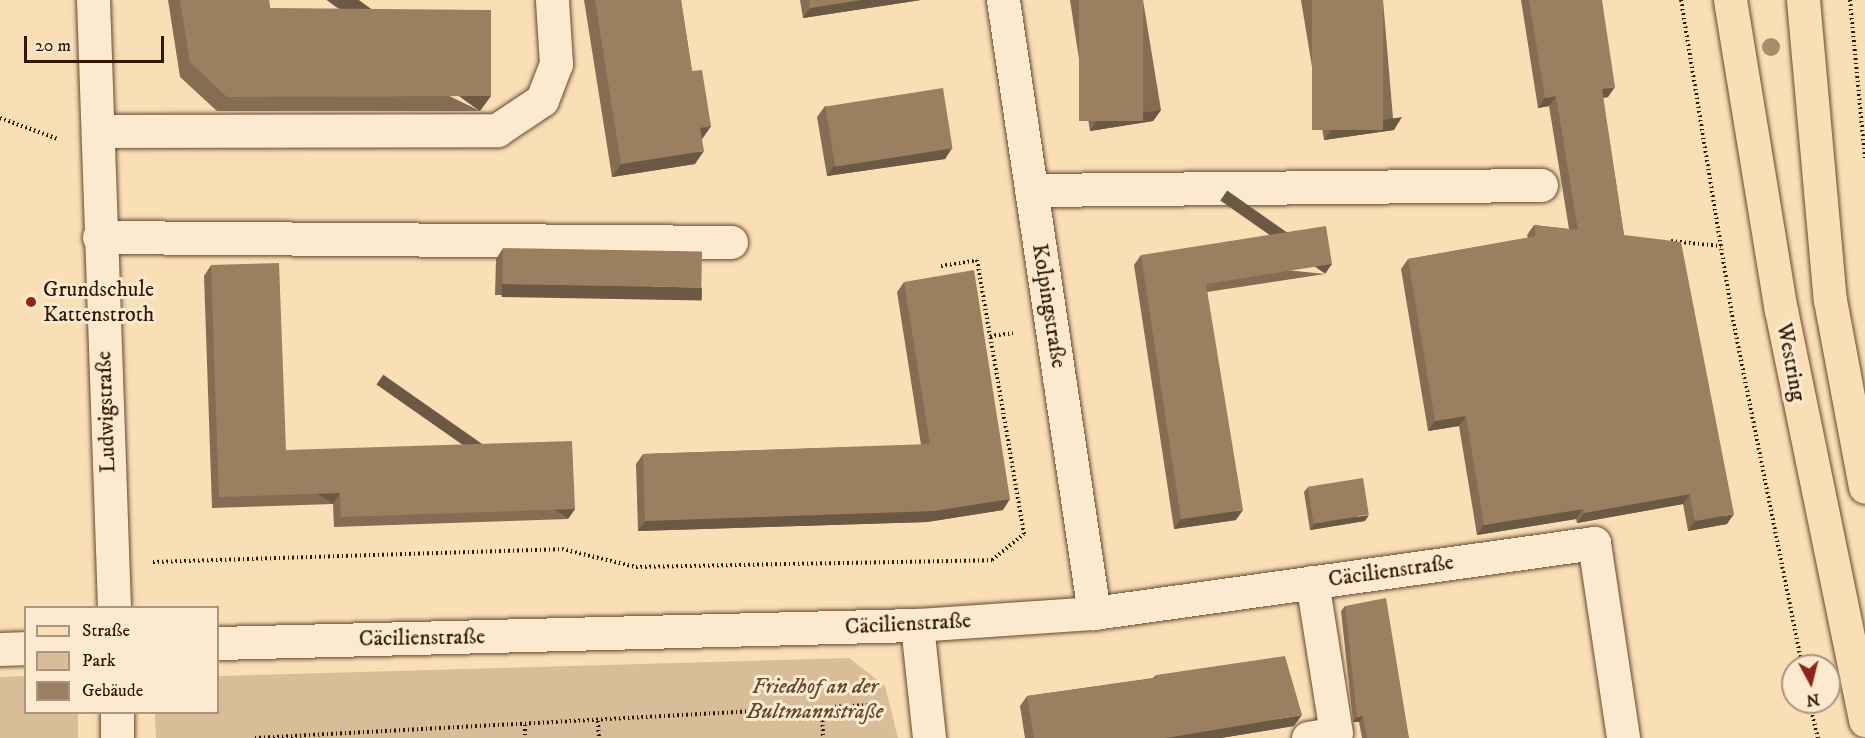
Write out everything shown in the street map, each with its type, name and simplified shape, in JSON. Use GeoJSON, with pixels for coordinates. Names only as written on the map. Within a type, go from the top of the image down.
{"type":"FeatureCollection","features":[{"type":"Feature","properties":{"kind":"main road","name":"Westring"},"geometry":{"type":"LineString","coordinates":[[1730,0],[1781,310],[1865,721]]}},
{"type":"Feature","properties":{"kind":"main road"},"geometry":{"type":"LineString","coordinates":[[1803,0],[1830,300],[1865,487]]}},
{"type":"Feature","properties":{"kind":"street","name":"Ludwigstraße"},"geometry":{"type":"LineString","coordinates":[[93,0],[99,237],[114,606]]}},
{"type":"Feature","properties":{"kind":"street"},"geometry":{"type":"LineString","coordinates":[[98,142],[312,130],[497,130],[542,100],[556,64],[552,0]]}},
{"type":"Feature","properties":{"kind":"street","name":"Kolpingstraße"},"geometry":{"type":"LineString","coordinates":[[1003,0],[1094,613]]}},
{"type":"Feature","properties":{"kind":"street"},"geometry":{"type":"LineString","coordinates":[[1031,190],[1541,185]]}},
{"type":"Feature","properties":{"kind":"street"},"geometry":{"type":"LineString","coordinates":[[99,237],[731,242]]}},
{"type":"Feature","properties":{"kind":"street","name":"Cäcilienstraße"},"geometry":{"type":"LineString","coordinates":[[219,643],[917,625],[1094,613],[1594,543],[1623,738]]}},
{"type":"Feature","properties":{"kind":"street"},"geometry":{"type":"LineString","coordinates":[[1308,738],[1336,733],[1312,582]]}},
{"type":"Feature","properties":{"kind":"street"},"geometry":{"type":"LineString","coordinates":[[917,625],[928,738]]}},
{"type":"Feature","properties":{"kind":"street"},"geometry":{"type":"LineString","coordinates":[[0,649],[24,648]]}},
{"type":"Feature","properties":{"kind":"street"},"geometry":{"type":"LineString","coordinates":[[117,714],[117,738]]}},
{"type":"Feature","properties":{"kind":"path"},"geometry":{"type":"LineString","coordinates":[[1681,0],[1721,246],[1800,654]]}},
{"type":"Feature","properties":{"kind":"path"},"geometry":{"type":"LineString","coordinates":[[1850,0],[1865,159]]}},
{"type":"Feature","properties":{"kind":"path"},"geometry":{"type":"LineString","coordinates":[[0,118],[98,142]]}},
{"type":"Feature","properties":{"kind":"path"},"geometry":{"type":"LineString","coordinates":[[1661,240],[1721,246]]}},
{"type":"Feature","properties":{"kind":"path"},"geometry":{"type":"LineString","coordinates":[[111,562],[562,549],[636,567],[992,560],[1024,534],[977,260],[941,266]]}},
{"type":"Feature","properties":{"kind":"path"},"geometry":{"type":"LineString","coordinates":[[990,336],[1052,328]]}},
{"type":"Feature","properties":{"kind":"path"},"geometry":{"type":"LineString","coordinates":[[255,738],[868,705]]}},
{"type":"Feature","properties":{"kind":"path"},"geometry":{"type":"LineString","coordinates":[[822,707],[823,738]]}},
{"type":"Feature","properties":{"kind":"path"},"geometry":{"type":"LineString","coordinates":[[1812,714],[1818,738]]}},
{"type":"Feature","properties":{"kind":"path"},"geometry":{"type":"LineString","coordinates":[[598,721],[599,738]]}},
{"type":"Feature","properties":{"kind":"path"},"geometry":{"type":"LineString","coordinates":[[525,725],[525,738]]}},
{"type":"Feature","properties":{"kind":"green space","name":"Friedhof an der Bultmannstraße"},"geometry":{"type":"Polygon","coordinates":[[[849,658],[885,686],[898,738],[156,738],[155,714],[219,714],[219,676],[849,658]]]}},
{"type":"Feature","properties":{"kind":"green space"},"geometry":{"type":"Polygon","coordinates":[[[24,676],[24,714],[78,714],[78,738],[0,738],[0,677],[24,676]]]}},
{"type":"Feature","properties":{"kind":"building"},"geometry":{"type":"Polygon","coordinates":[[[180,0],[269,0],[270,8],[491,10],[491,96],[227,97],[190,62],[180,0]]]}},
{"type":"Feature","properties":{"kind":"building"},"geometry":{"type":"Polygon","coordinates":[[[595,0],[681,0],[692,71],[702,70],[711,126],[700,128],[704,151],[621,164],[595,0]]]}},
{"type":"Feature","properties":{"kind":"building"},"geometry":{"type":"Polygon","coordinates":[[[809,0],[861,0],[810,8],[809,0]]]}},
{"type":"Feature","properties":{"kind":"building"},"geometry":{"type":"Polygon","coordinates":[[[1079,0],[1143,0],[1143,121],[1079,121],[1079,0]]]}},
{"type":"Feature","properties":{"kind":"building"},"geometry":{"type":"Polygon","coordinates":[[[1312,0],[1383,0],[1383,130],[1312,130],[1312,0]]]}},
{"type":"Feature","properties":{"kind":"building"},"geometry":{"type":"Polygon","coordinates":[[[1529,0],[1602,0],[1615,87],[1602,89],[1624,235],[1681,242],[1734,514],[1695,521],[1690,494],[1584,513],[1583,509],[1484,525],[1466,416],[1435,421],[1408,259],[1536,236],[1534,225],[1578,230],[1556,96],[1545,98],[1529,0]]]}},
{"type":"Feature","properties":{"kind":"building"},"geometry":{"type":"Polygon","coordinates":[[[943,88],[953,148],[835,167],[825,107],[943,88]]]}},
{"type":"Feature","properties":{"kind":"building"},"geometry":{"type":"Polygon","coordinates":[[[1326,226],[1332,264],[1206,284],[1243,510],[1181,519],[1141,255],[1326,226]]]}},
{"type":"Feature","properties":{"kind":"building"},"geometry":{"type":"Polygon","coordinates":[[[503,248],[702,251],[701,287],[502,284],[503,248]]]}},
{"type":"Feature","properties":{"kind":"building"},"geometry":{"type":"Polygon","coordinates":[[[279,263],[286,450],[572,441],[575,509],[341,517],[340,493],[219,497],[211,265],[279,263]]]}},
{"type":"Feature","properties":{"kind":"building"},"geometry":{"type":"Polygon","coordinates":[[[974,270],[1010,499],[934,511],[645,521],[643,454],[930,444],[904,282],[974,270]]]}},
{"type":"Feature","properties":{"kind":"building"},"geometry":{"type":"Polygon","coordinates":[[[1363,478],[1369,515],[1313,523],[1308,487],[1363,478]]]}},
{"type":"Feature","properties":{"kind":"building"},"geometry":{"type":"Polygon","coordinates":[[[1386,598],[1409,738],[1367,738],[1363,716],[1357,717],[1345,606],[1386,598]]]}},
{"type":"Feature","properties":{"kind":"building"},"geometry":{"type":"Polygon","coordinates":[[[1285,656],[1302,715],[1166,738],[1034,738],[1027,696],[1157,678],[1156,675],[1285,656]]]}},
{"type":"Feature","properties":{"kind":"place","name":"Grundschule Kattenstroth"},"geometry":{"type":"Point","coordinates":[31,302]}}]}
